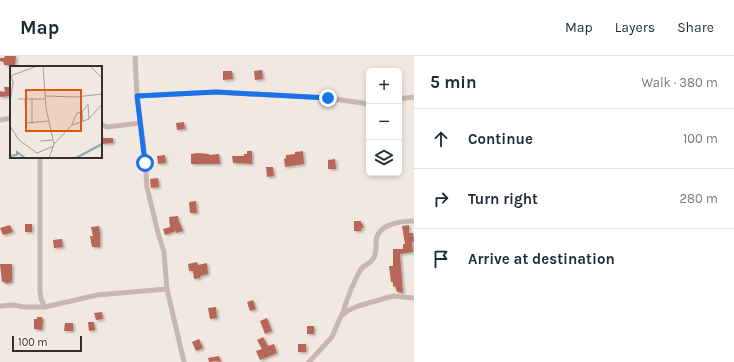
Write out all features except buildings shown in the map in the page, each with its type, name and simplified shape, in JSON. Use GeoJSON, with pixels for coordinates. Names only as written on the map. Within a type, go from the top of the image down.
{"type":"FeatureCollection","features":[{"type":"Feature","properties":{"kind":"street"},"geometry":{"type":"LineString","coordinates":[[135,56],[137,96],[147,187],[164,252],[167,289],[184,362]]}},
{"type":"Feature","properties":{"kind":"street"},"geometry":{"type":"LineString","coordinates":[[137,96],[216,92],[328,98],[366,104]]}},
{"type":"Feature","properties":{"kind":"street"},"geometry":{"type":"LineString","coordinates":[[402,99],[414,97]]}},
{"type":"Feature","properties":{"kind":"street"},"geometry":{"type":"LineString","coordinates":[[0,120],[10,118]]}},
{"type":"Feature","properties":{"kind":"street"},"geometry":{"type":"LineString","coordinates":[[102,125],[107,126],[140,123]]}},
{"type":"Feature","properties":{"kind":"street"},"geometry":{"type":"LineString","coordinates":[[40,158],[40,291],[41,298],[46,307]]}},
{"type":"Feature","properties":{"kind":"street"},"geometry":{"type":"LineString","coordinates":[[309,362],[332,337],[342,316],[349,292],[362,267],[374,259],[378,234],[382,229],[403,221],[414,222]]}},
{"type":"Feature","properties":{"kind":"street"},"geometry":{"type":"LineString","coordinates":[[0,306],[14,305],[23,307],[46,307],[97,295],[167,289]]}},
{"type":"Feature","properties":{"kind":"street"},"geometry":{"type":"LineString","coordinates":[[342,316],[349,310],[358,306],[393,296],[414,298]]}},
{"type":"Feature","properties":{"kind":"route"},"geometry":{"type":"LineString","coordinates":[[145,163],[137,96],[216,92],[301,95],[328,98]]}}]}
